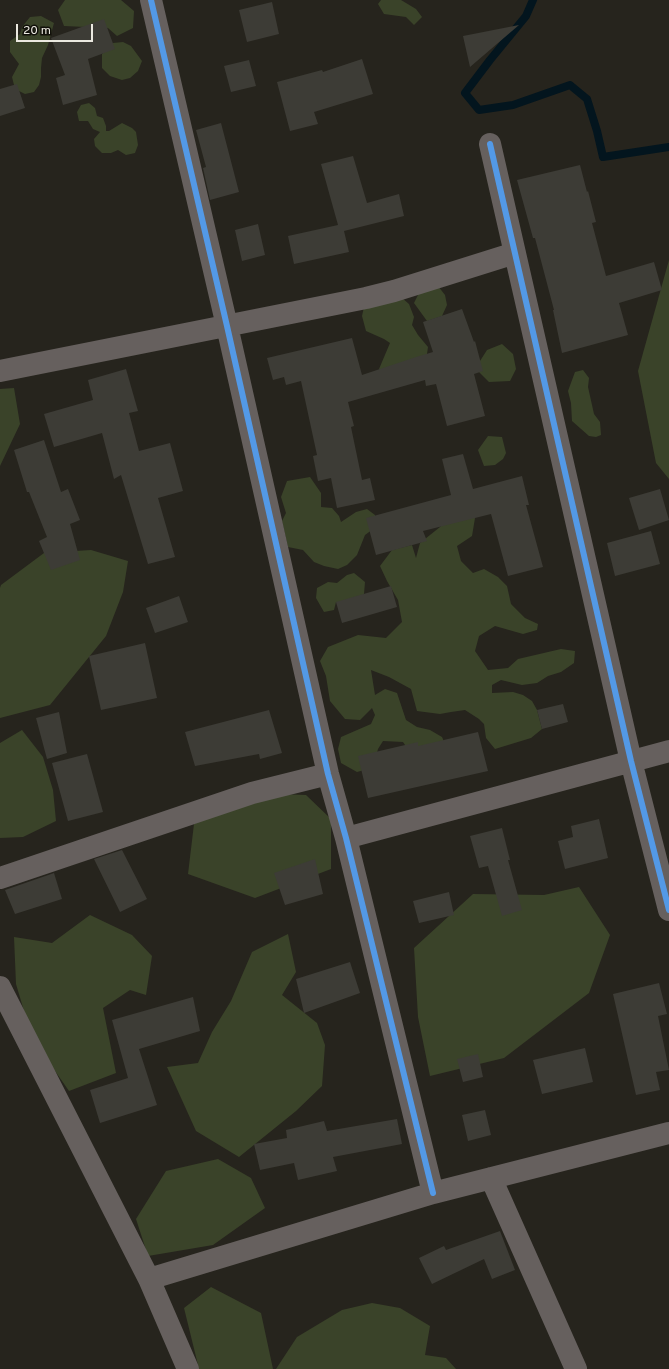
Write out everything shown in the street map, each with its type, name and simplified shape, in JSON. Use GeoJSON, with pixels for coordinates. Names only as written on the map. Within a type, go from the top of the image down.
{"type":"FeatureCollection","features":[{"type":"Feature","properties":{"kind":"street"},"geometry":{"type":"LineString","coordinates":[[150,0],[227,326],[328,774],[346,838],[433,1192]]}},
{"type":"Feature","properties":{"kind":"street"},"geometry":{"type":"LineString","coordinates":[[490,144],[631,760],[669,910]]}},
{"type":"Feature","properties":{"kind":"street"},"geometry":{"type":"LineString","coordinates":[[0,371],[366,298],[394,291],[515,253]]}},
{"type":"Feature","properties":{"kind":"street"},"geometry":{"type":"LineString","coordinates":[[346,838],[669,751]]}},
{"type":"Feature","properties":{"kind":"street"},"geometry":{"type":"LineString","coordinates":[[0,878],[252,793],[328,774]]}},
{"type":"Feature","properties":{"kind":"street"},"geometry":{"type":"LineString","coordinates":[[0,987],[149,1279],[188,1369]]}},
{"type":"Feature","properties":{"kind":"street"},"geometry":{"type":"LineString","coordinates":[[149,1279],[433,1192],[669,1133]]}},
{"type":"Feature","properties":{"kind":"street"},"geometry":{"type":"LineString","coordinates":[[491,1178],[576,1369]]}},
{"type":"Feature","properties":{"kind":"green space"},"geometry":{"type":"Polygon","coordinates":[[[65,0],[121,0],[134,11],[133,28],[117,36],[108,28],[64,26],[58,10],[65,0]]]}},
{"type":"Feature","properties":{"kind":"green space"},"geometry":{"type":"Polygon","coordinates":[[[381,0],[401,0],[416,9],[422,17],[414,25],[406,17],[384,14],[378,4],[381,0]]]}},
{"type":"Feature","properties":{"kind":"green space"},"geometry":{"type":"Polygon","coordinates":[[[41,16],[54,23],[48,45],[42,58],[39,85],[34,92],[25,94],[15,89],[12,77],[19,64],[10,52],[10,41],[20,34],[22,27],[30,17],[41,16]]]}},
{"type":"Feature","properties":{"kind":"green space"},"geometry":{"type":"Polygon","coordinates":[[[123,42],[131,46],[142,61],[138,71],[130,78],[122,80],[110,76],[102,68],[102,54],[113,43],[123,42]]]}},
{"type":"Feature","properties":{"kind":"green space"},"geometry":{"type":"Polygon","coordinates":[[[89,103],[95,108],[97,116],[103,118],[106,131],[109,131],[122,123],[132,128],[136,132],[138,145],[135,153],[126,155],[118,150],[111,153],[102,153],[95,146],[94,139],[100,132],[93,129],[88,121],[79,121],[77,112],[81,105],[89,103]]]}},
{"type":"Feature","properties":{"kind":"green space"},"geometry":{"type":"Polygon","coordinates":[[[669,260],[669,479],[656,463],[638,371],[669,260]]]}},
{"type":"Feature","properties":{"kind":"green space"},"geometry":{"type":"Polygon","coordinates":[[[438,286],[445,295],[447,305],[442,316],[427,321],[414,303],[422,287],[438,286]]]}},
{"type":"Feature","properties":{"kind":"green space"},"geometry":{"type":"Polygon","coordinates":[[[394,291],[409,304],[414,317],[412,325],[428,347],[427,354],[398,383],[379,369],[390,343],[366,331],[362,316],[366,298],[394,291]]]}},
{"type":"Feature","properties":{"kind":"green space"},"geometry":{"type":"Polygon","coordinates":[[[502,344],[513,354],[516,369],[510,381],[489,382],[479,372],[480,361],[487,350],[502,344]]]}},
{"type":"Feature","properties":{"kind":"green space"},"geometry":{"type":"Polygon","coordinates":[[[583,370],[589,378],[588,387],[594,414],[600,422],[601,435],[596,437],[589,436],[572,421],[571,403],[568,391],[575,372],[583,370]]]}},
{"type":"Feature","properties":{"kind":"green space"},"geometry":{"type":"Polygon","coordinates":[[[14,388],[20,424],[0,466],[0,389],[14,388]]]}},
{"type":"Feature","properties":{"kind":"green space"},"geometry":{"type":"Polygon","coordinates":[[[488,436],[502,437],[506,453],[503,459],[495,465],[484,466],[478,450],[488,436]]]}},
{"type":"Feature","properties":{"kind":"green space"},"geometry":{"type":"Polygon","coordinates":[[[310,477],[321,493],[321,507],[332,508],[339,516],[341,522],[356,512],[367,509],[375,515],[376,527],[365,535],[357,555],[347,565],[338,569],[314,562],[303,550],[288,547],[282,521],[286,513],[281,497],[287,481],[310,477]]]}},
{"type":"Feature","properties":{"kind":"green space"},"geometry":{"type":"Polygon","coordinates":[[[455,512],[475,518],[472,536],[457,546],[461,561],[473,573],[484,569],[498,577],[507,586],[511,604],[525,618],[538,624],[537,630],[523,634],[495,626],[479,636],[475,651],[488,670],[508,668],[518,659],[561,649],[575,651],[574,663],[561,672],[548,676],[537,683],[522,685],[501,680],[492,685],[492,693],[513,692],[523,695],[532,701],[537,710],[542,729],[531,738],[495,749],[486,738],[484,724],[465,710],[440,714],[417,711],[411,689],[389,677],[371,670],[375,695],[385,689],[397,693],[406,720],[417,727],[430,730],[442,737],[449,752],[425,774],[403,742],[383,741],[378,749],[375,760],[368,769],[357,772],[341,763],[338,749],[341,737],[371,724],[375,715],[372,708],[360,720],[345,719],[330,701],[326,676],[320,661],[328,647],[358,635],[386,638],[402,622],[398,600],[380,566],[392,550],[412,545],[416,558],[420,543],[440,527],[455,512]]]}},
{"type":"Feature","properties":{"kind":"green space"},"geometry":{"type":"Polygon","coordinates":[[[91,550],[128,561],[123,592],[106,636],[50,705],[0,718],[1,585],[44,553],[91,550]]]}},
{"type":"Feature","properties":{"kind":"green space"},"geometry":{"type":"Polygon","coordinates":[[[354,573],[365,582],[364,594],[356,602],[336,602],[334,610],[324,612],[316,598],[317,588],[328,582],[337,583],[347,575],[354,573]]]}},
{"type":"Feature","properties":{"kind":"green space"},"geometry":{"type":"Polygon","coordinates":[[[22,730],[43,757],[53,790],[56,821],[23,837],[0,838],[0,743],[22,730]]]}},
{"type":"Feature","properties":{"kind":"green space"},"geometry":{"type":"Polygon","coordinates":[[[252,793],[306,795],[331,819],[331,869],[255,898],[188,874],[194,824],[252,793]]]}},
{"type":"Feature","properties":{"kind":"green space"},"geometry":{"type":"Polygon","coordinates":[[[579,887],[610,935],[589,993],[504,1058],[430,1076],[418,1017],[414,948],[473,894],[544,895],[579,887]]]}},
{"type":"Feature","properties":{"kind":"green space"},"geometry":{"type":"Polygon","coordinates":[[[90,915],[132,935],[152,956],[146,995],[130,990],[103,1008],[116,1073],[69,1091],[32,1038],[16,984],[14,937],[52,943],[90,915]]]}},
{"type":"Feature","properties":{"kind":"green space"},"geometry":{"type":"Polygon","coordinates":[[[288,934],[296,972],[282,995],[317,1023],[325,1045],[322,1086],[296,1111],[239,1157],[196,1131],[167,1067],[198,1063],[212,1032],[231,1001],[252,952],[288,934]]]}},
{"type":"Feature","properties":{"kind":"green space"},"geometry":{"type":"Polygon","coordinates":[[[218,1159],[251,1178],[265,1208],[213,1245],[148,1256],[136,1219],[166,1171],[218,1159]]]}},
{"type":"Feature","properties":{"kind":"green space"},"geometry":{"type":"Polygon","coordinates":[[[211,1287],[261,1313],[273,1369],[199,1369],[184,1308],[211,1287]]]}},
{"type":"Feature","properties":{"kind":"green space"},"geometry":{"type":"Polygon","coordinates":[[[372,1303],[400,1308],[430,1326],[425,1355],[446,1358],[456,1369],[276,1369],[297,1337],[342,1310],[372,1303]]]}},
{"type":"Feature","properties":{"kind":"building"},"geometry":{"type":"Polygon","coordinates":[[[272,2],[279,34],[247,42],[239,10],[272,2]]]}},
{"type":"Feature","properties":{"kind":"building"},"geometry":{"type":"Polygon","coordinates":[[[104,19],[115,49],[88,59],[97,95],[63,105],[56,78],[65,75],[51,38],[104,19]]]}},
{"type":"Feature","properties":{"kind":"building"},"geometry":{"type":"Polygon","coordinates":[[[519,25],[470,67],[463,36],[519,25]]]}},
{"type":"Feature","properties":{"kind":"building"},"geometry":{"type":"Polygon","coordinates":[[[362,59],[373,94],[314,112],[318,124],[290,131],[277,82],[322,70],[323,72],[362,59]]]}},
{"type":"Feature","properties":{"kind":"building"},"geometry":{"type":"Polygon","coordinates":[[[249,60],[256,86],[231,92],[224,66],[249,60]]]}},
{"type":"Feature","properties":{"kind":"building"},"geometry":{"type":"Polygon","coordinates":[[[17,84],[25,108],[0,116],[0,89],[17,84]]]}},
{"type":"Feature","properties":{"kind":"building"},"geometry":{"type":"Polygon","coordinates":[[[221,123],[239,192],[210,200],[203,168],[206,167],[196,130],[221,123]]]}},
{"type":"Feature","properties":{"kind":"building"},"geometry":{"type":"Polygon","coordinates":[[[353,156],[367,203],[399,194],[404,216],[344,231],[349,252],[294,264],[288,236],[338,225],[321,164],[353,156]]]}},
{"type":"Feature","properties":{"kind":"building"},"geometry":{"type":"Polygon","coordinates":[[[580,165],[596,222],[592,223],[606,276],[654,262],[662,290],[619,303],[628,335],[562,353],[554,310],[535,238],[533,238],[517,180],[580,165]]]}},
{"type":"Feature","properties":{"kind":"building"},"geometry":{"type":"Polygon","coordinates":[[[258,224],[265,255],[242,261],[235,230],[258,224]]]}},
{"type":"Feature","properties":{"kind":"building"},"geometry":{"type":"Polygon","coordinates":[[[462,309],[474,342],[475,341],[483,371],[474,374],[485,416],[447,426],[436,384],[426,386],[425,380],[348,402],[354,426],[351,427],[362,480],[370,478],[375,500],[337,508],[331,478],[318,481],[313,456],[317,455],[301,381],[286,385],[284,377],[273,380],[267,358],[352,338],[362,375],[433,352],[423,322],[462,309]]]}},
{"type":"Feature","properties":{"kind":"building"},"geometry":{"type":"Polygon","coordinates":[[[126,369],[138,411],[129,413],[139,451],[170,443],[183,491],[158,498],[175,557],[148,564],[121,475],[114,479],[102,433],[54,447],[44,414],[93,400],[88,380],[126,369]]]}},
{"type":"Feature","properties":{"kind":"building"},"geometry":{"type":"Polygon","coordinates":[[[44,440],[61,492],[68,489],[80,520],[70,524],[80,560],[51,570],[39,541],[47,537],[29,492],[27,492],[14,450],[44,440]]]}},
{"type":"Feature","properties":{"kind":"building"},"geometry":{"type":"Polygon","coordinates":[[[463,454],[473,489],[522,476],[529,505],[526,505],[543,567],[508,576],[491,514],[423,531],[427,541],[376,555],[366,518],[451,495],[442,459],[463,454]]]}},
{"type":"Feature","properties":{"kind":"building"},"geometry":{"type":"Polygon","coordinates":[[[660,489],[669,520],[639,530],[629,498],[660,489]]]}},
{"type":"Feature","properties":{"kind":"building"},"geometry":{"type":"Polygon","coordinates":[[[651,531],[660,564],[615,576],[607,543],[651,531]]]}},
{"type":"Feature","properties":{"kind":"building"},"geometry":{"type":"Polygon","coordinates":[[[391,586],[397,607],[342,623],[336,602],[391,586]]]}},
{"type":"Feature","properties":{"kind":"building"},"geometry":{"type":"Polygon","coordinates":[[[179,596],[188,622],[155,633],[146,608],[179,596]]]}},
{"type":"Feature","properties":{"kind":"building"},"geometry":{"type":"Polygon","coordinates":[[[145,643],[157,698],[101,710],[89,656],[145,643]]]}},
{"type":"Feature","properties":{"kind":"building"},"geometry":{"type":"Polygon","coordinates":[[[563,704],[568,722],[542,729],[537,710],[563,704]]]}},
{"type":"Feature","properties":{"kind":"building"},"geometry":{"type":"Polygon","coordinates":[[[269,710],[282,753],[260,759],[259,754],[195,766],[185,732],[269,710]]]}},
{"type":"Feature","properties":{"kind":"building"},"geometry":{"type":"Polygon","coordinates":[[[59,712],[67,753],[47,759],[36,718],[59,712]]]}},
{"type":"Feature","properties":{"kind":"building"},"geometry":{"type":"Polygon","coordinates":[[[478,732],[488,771],[368,798],[358,756],[418,742],[418,746],[478,732]]]}},
{"type":"Feature","properties":{"kind":"building"},"geometry":{"type":"Polygon","coordinates":[[[87,754],[103,812],[68,821],[52,763],[87,754]]]}},
{"type":"Feature","properties":{"kind":"building"},"geometry":{"type":"Polygon","coordinates":[[[599,819],[608,858],[565,869],[558,841],[573,837],[571,826],[599,819]]]}},
{"type":"Feature","properties":{"kind":"building"},"geometry":{"type":"Polygon","coordinates":[[[502,828],[510,860],[508,860],[522,910],[502,916],[488,866],[479,868],[470,836],[502,828]]]}},
{"type":"Feature","properties":{"kind":"building"},"geometry":{"type":"Polygon","coordinates":[[[122,850],[147,899],[120,912],[94,859],[122,850]]]}},
{"type":"Feature","properties":{"kind":"building"},"geometry":{"type":"Polygon","coordinates":[[[315,859],[323,894],[285,905],[274,873],[315,859]]]}},
{"type":"Feature","properties":{"kind":"building"},"geometry":{"type":"Polygon","coordinates":[[[54,873],[62,899],[15,914],[5,890],[54,873]]]}},
{"type":"Feature","properties":{"kind":"building"},"geometry":{"type":"Polygon","coordinates":[[[449,892],[454,915],[419,923],[413,901],[449,892]]]}},
{"type":"Feature","properties":{"kind":"building"},"geometry":{"type":"Polygon","coordinates":[[[350,962],[360,993],[304,1013],[296,979],[350,962]]]}},
{"type":"Feature","properties":{"kind":"building"},"geometry":{"type":"Polygon","coordinates":[[[659,983],[667,1014],[658,1016],[669,1070],[656,1072],[660,1090],[636,1095],[613,994],[659,983]]]}},
{"type":"Feature","properties":{"kind":"building"},"geometry":{"type":"Polygon","coordinates":[[[193,997],[200,1031],[139,1049],[157,1105],[100,1123],[90,1090],[128,1078],[112,1020],[193,997]]]}},
{"type":"Feature","properties":{"kind":"building"},"geometry":{"type":"Polygon","coordinates":[[[585,1048],[593,1082],[542,1094],[533,1060],[585,1048]]]}},
{"type":"Feature","properties":{"kind":"building"},"geometry":{"type":"Polygon","coordinates":[[[478,1054],[483,1077],[463,1082],[457,1059],[478,1054]]]}},
{"type":"Feature","properties":{"kind":"building"},"geometry":{"type":"Polygon","coordinates":[[[485,1110],[491,1135],[468,1141],[462,1115],[485,1110]]]}},
{"type":"Feature","properties":{"kind":"building"},"geometry":{"type":"Polygon","coordinates":[[[397,1119],[402,1144],[333,1157],[337,1171],[298,1180],[294,1163],[260,1170],[254,1144],[287,1138],[286,1130],[324,1121],[327,1131],[397,1119]]]}},
{"type":"Feature","properties":{"kind":"building"},"geometry":{"type":"Polygon","coordinates":[[[500,1231],[515,1270],[492,1279],[484,1259],[432,1284],[419,1258],[444,1246],[446,1250],[500,1231]]]}},
{"type":"Feature","properties":{"kind":"waterway"},"geometry":{"type":"LineString","coordinates":[[533,0],[526,16],[465,93],[479,110],[513,105],[570,85],[587,99],[603,157],[669,147]]}},
{"type":"Feature","properties":{"kind":"cycle path"},"geometry":{"type":"LineString","coordinates":[[151,0],[227,326],[328,774],[346,838],[433,1193]]}},
{"type":"Feature","properties":{"kind":"cycle path"},"geometry":{"type":"LineString","coordinates":[[490,144],[631,761],[669,910]]}}]}
